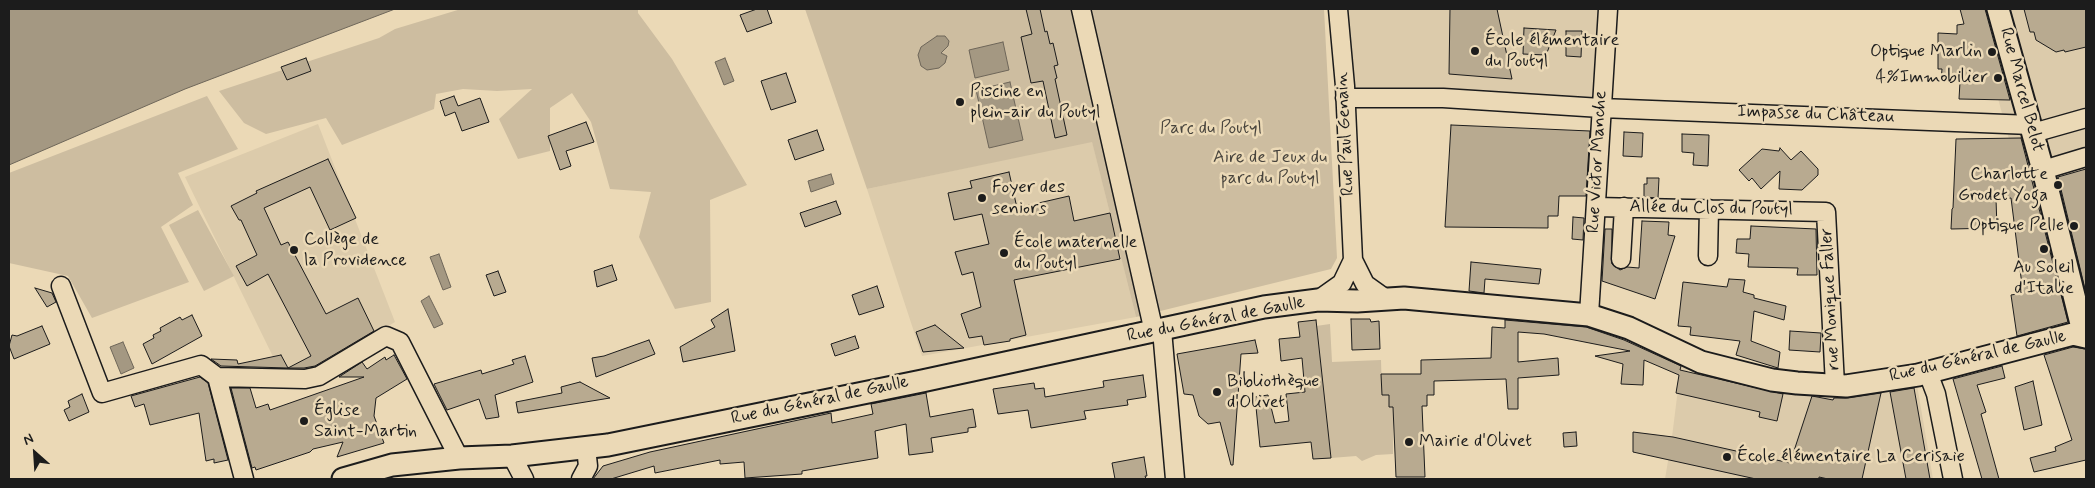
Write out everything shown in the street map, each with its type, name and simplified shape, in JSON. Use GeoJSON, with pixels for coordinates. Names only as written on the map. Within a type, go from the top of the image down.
{"type":"FeatureCollection","features":[{"type":"Feature","properties":{"kind":"main road","name":"Rue Marcel Belot"},"geometry":{"type":"LineString","coordinates":[[1998,9],[2043,170],[2086,339]]}},
{"type":"Feature","properties":{"kind":"main road","name":"Rue du Général de Gaulle"},"geometry":{"type":"LineString","coordinates":[[343,479],[392,465],[459,458],[512,456],[586,448],[1158,331],[1264,307],[1318,300],[1357,301],[1404,298],[1588,315],[1629,328],[1702,362],[1772,380],[1846,386],[1928,373],[2073,334],[2086,339]]}},
{"type":"Feature","properties":{"kind":"street"},"geometry":{"type":"LineString","coordinates":[[1081,9],[1158,331],[1174,479]]}},
{"type":"Feature","properties":{"kind":"street","name":"Rue Paul Genain"},"geometry":{"type":"LineString","coordinates":[[1338,9],[1354,260],[1365,284],[1386,299]]}},
{"type":"Feature","properties":{"kind":"street","name":"Rue Victor Manche"},"geometry":{"type":"LineString","coordinates":[[1588,315],[1608,9]]}},
{"type":"Feature","properties":{"kind":"street","name":"Impasse du Château"},"geometry":{"type":"LineString","coordinates":[[1345,98],[1443,98],[1601,108],[1929,119],[2032,129],[2086,118]]}},
{"type":"Feature","properties":{"kind":"street"},"geometry":{"type":"LineString","coordinates":[[2043,170],[2086,157]]}},
{"type":"Feature","properties":{"kind":"street","name":"Allée du Clos du Poutyl"},"geometry":{"type":"LineString","coordinates":[[1596,207],[1826,212]]}},
{"type":"Feature","properties":{"kind":"street"},"geometry":{"type":"LineString","coordinates":[[1621,259],[1624,207]]}},
{"type":"Feature","properties":{"kind":"street"},"geometry":{"type":"LineString","coordinates":[[1708,256],[1709,209]]}},
{"type":"Feature","properties":{"kind":"street","name":"rue Monique Faller"},"geometry":{"type":"LineString","coordinates":[[1826,212],[1835,385]]}},
{"type":"Feature","properties":{"kind":"street"},"geometry":{"type":"LineString","coordinates":[[1318,300],[1342,282],[1354,260]]}},
{"type":"Feature","properties":{"kind":"street"},"geometry":{"type":"LineString","coordinates":[[62,286],[102,392],[202,365],[217,377],[244,479]]}},
{"type":"Feature","properties":{"kind":"street"},"geometry":{"type":"LineString","coordinates":[[217,377],[305,379],[318,376],[386,336],[400,342],[459,458]]}},
{"type":"Feature","properties":{"kind":"street"},"geometry":{"type":"LineString","coordinates":[[1928,373],[1936,394],[1953,479]]}},
{"type":"Feature","properties":{"kind":"street"},"geometry":{"type":"LineString","coordinates":[[581,479],[588,466],[586,448]]}},
{"type":"Feature","properties":{"kind":"street"},"geometry":{"type":"LineString","coordinates":[[512,456],[524,479]]}},
{"type":"Feature","properties":{"kind":"shaded area"},"geometry":{"type":"Polygon","coordinates":[[[9,9],[395,9],[185,89],[9,165],[9,9]]]}},
{"type":"Feature","properties":{"kind":"shaded area","name":"École élémentaire du Poutyl"},"geometry":{"type":"Polygon","coordinates":[[[1348,9],[1602,9],[1599,105],[1351,93],[1348,9]]]}},
{"type":"Feature","properties":{"kind":"shaded area"},"geometry":{"type":"Polygon","coordinates":[[[1974,9],[2040,9],[2046,32],[2086,23],[2086,195],[2077,198],[2086,235],[2086,407],[2073,378],[1974,9]]]}},
{"type":"Feature","properties":{"kind":"shaded area"},"geometry":{"type":"Polygon","coordinates":[[[937,36],[945,36],[949,41],[948,46],[941,53],[947,56],[945,63],[939,68],[927,70],[921,66],[918,55],[921,47],[937,36]]]}},
{"type":"Feature","properties":{"kind":"shaded area"},"geometry":{"type":"Polygon","coordinates":[[[1003,42],[1009,70],[975,78],[969,50],[1003,42]]]}},
{"type":"Feature","properties":{"kind":"shaded area"},"geometry":{"type":"Polygon","coordinates":[[[725,58],[734,81],[724,85],[715,62],[725,58]]]}},
{"type":"Feature","properties":{"kind":"shaded area"},"geometry":{"type":"Polygon","coordinates":[[[1010,82],[1023,140],[989,148],[976,90],[1010,82]]]}},
{"type":"Feature","properties":{"kind":"shaded area","name":"Collège de la Providence"},"geometry":{"type":"Polygon","coordinates":[[[318,124],[395,322],[318,369],[282,375],[185,177],[318,124]]]}},
{"type":"Feature","properties":{"kind":"shaded area","name":"École maternelle du Poutyl"},"geometry":{"type":"Polygon","coordinates":[[[1092,141],[1136,317],[922,356],[867,189],[1092,141]]]}},
{"type":"Feature","properties":{"kind":"shaded area"},"geometry":{"type":"Polygon","coordinates":[[[831,174],[834,184],[811,192],[808,181],[831,174]]]}},
{"type":"Feature","properties":{"kind":"shaded area"},"geometry":{"type":"Polygon","coordinates":[[[439,254],[451,287],[443,290],[430,257],[439,254]]]}},
{"type":"Feature","properties":{"kind":"shaded area"},"geometry":{"type":"Polygon","coordinates":[[[429,296],[443,324],[434,328],[421,301],[429,296]]]}},
{"type":"Feature","properties":{"kind":"shaded area"},"geometry":{"type":"Polygon","coordinates":[[[123,342],[134,368],[121,374],[110,347],[123,342]]]}},
{"type":"Feature","properties":{"kind":"shaded area"},"geometry":{"type":"Polygon","coordinates":[[[1681,365],[1688,367],[1687,372],[1749,386],[1812,395],[1834,395],[1916,379],[1933,479],[1665,479],[1681,365]]]}},
{"type":"Feature","properties":{"kind":"green space"},"geometry":{"type":"Polygon","coordinates":[[[461,9],[638,9],[638,13],[672,59],[747,185],[710,200],[711,302],[675,309],[639,237],[651,192],[610,189],[591,122],[572,93],[550,108],[550,151],[518,159],[499,119],[532,89],[497,91],[463,89],[436,94],[434,109],[342,145],[326,118],[266,134],[244,123],[219,91],[379,38],[395,29],[461,9]]]}},
{"type":"Feature","properties":{"kind":"green space","name":"Parc du Poutyl"},"geometry":{"type":"Polygon","coordinates":[[[805,9],[1324,9],[1337,258],[1331,269],[1136,317],[1092,142],[867,189],[805,9]]]}},
{"type":"Feature","properties":{"kind":"green space"},"geometry":{"type":"Polygon","coordinates":[[[207,96],[238,149],[178,173],[193,205],[161,227],[189,282],[92,318],[68,276],[9,263],[9,173],[207,96]]]}},
{"type":"Feature","properties":{"kind":"green space"},"geometry":{"type":"Polygon","coordinates":[[[198,210],[234,276],[204,291],[169,225],[198,210]]]}},
{"type":"Feature","properties":{"kind":"green space"},"geometry":{"type":"Polygon","coordinates":[[[1330,324],[1332,362],[1381,360],[1382,395],[1389,395],[1389,406],[1393,407],[1393,454],[1376,455],[1362,461],[1356,456],[1331,458],[1316,326],[1330,324]]]}},
{"type":"Feature","properties":{"kind":"building"},"geometry":{"type":"Polygon","coordinates":[[[757,9],[767,9],[772,23],[747,32],[740,15],[757,9]]]}},
{"type":"Feature","properties":{"kind":"building"},"geometry":{"type":"Polygon","coordinates":[[[1026,9],[1040,9],[1045,32],[1047,31],[1050,44],[1053,43],[1058,65],[1054,66],[1057,78],[1055,79],[1067,135],[1055,138],[1043,81],[1031,83],[1021,37],[1032,34],[1026,9]]]}},
{"type":"Feature","properties":{"kind":"building"},"geometry":{"type":"Polygon","coordinates":[[[1450,9],[1497,9],[1512,79],[1449,74],[1450,9]]]}},
{"type":"Feature","properties":{"kind":"building"},"geometry":{"type":"Polygon","coordinates":[[[1960,9],[1985,9],[2010,100],[1959,99],[1960,82],[1941,81],[1942,69],[1938,69],[1938,33],[1957,34],[1957,25],[1964,24],[1960,9]]]}},
{"type":"Feature","properties":{"kind":"building"},"geometry":{"type":"Polygon","coordinates":[[[2024,9],[2086,9],[2086,47],[2056,52],[2036,40],[2034,32],[2030,32],[2024,9]]]}},
{"type":"Feature","properties":{"kind":"building"},"geometry":{"type":"Polygon","coordinates":[[[1524,28],[1556,30],[1546,55],[1523,54],[1524,28]]]}},
{"type":"Feature","properties":{"kind":"building"},"geometry":{"type":"Polygon","coordinates":[[[1566,31],[1582,31],[1581,57],[1566,56],[1566,31]]]}},
{"type":"Feature","properties":{"kind":"building"},"geometry":{"type":"Polygon","coordinates":[[[306,58],[311,71],[287,80],[281,67],[306,58]]]}},
{"type":"Feature","properties":{"kind":"building"},"geometry":{"type":"Polygon","coordinates":[[[786,73],[796,102],[771,110],[761,81],[786,73]]]}},
{"type":"Feature","properties":{"kind":"building"},"geometry":{"type":"Polygon","coordinates":[[[454,96],[458,106],[480,98],[489,122],[462,131],[455,112],[445,116],[440,101],[454,96]]]}},
{"type":"Feature","properties":{"kind":"building"},"geometry":{"type":"Polygon","coordinates":[[[586,122],[594,142],[566,151],[571,166],[560,170],[548,136],[586,122]]]}},
{"type":"Feature","properties":{"kind":"building"},"geometry":{"type":"Polygon","coordinates":[[[1451,125],[1590,131],[1586,196],[1559,196],[1558,216],[1548,216],[1548,228],[1445,227],[1451,125]]]}},
{"type":"Feature","properties":{"kind":"building"},"geometry":{"type":"Polygon","coordinates":[[[817,130],[824,150],[795,160],[788,140],[817,130]]]}},
{"type":"Feature","properties":{"kind":"building"},"geometry":{"type":"Polygon","coordinates":[[[1624,132],[1643,133],[1642,157],[1623,156],[1624,132]]]}},
{"type":"Feature","properties":{"kind":"building"},"geometry":{"type":"Polygon","coordinates":[[[1682,134],[1709,135],[1708,166],[1693,165],[1694,153],[1682,152],[1682,134]]]}},
{"type":"Feature","properties":{"kind":"building"},"geometry":{"type":"Polygon","coordinates":[[[2021,138],[2068,322],[2017,336],[2011,295],[2023,293],[2011,198],[1996,199],[1997,228],[1951,229],[1956,139],[2021,138]]]}},
{"type":"Feature","properties":{"kind":"building"},"geometry":{"type":"Polygon","coordinates":[[[1780,148],[1791,160],[1801,151],[1818,169],[1818,175],[1802,190],[1779,189],[1780,171],[1761,189],[1752,178],[1749,181],[1739,170],[1762,149],[1779,151],[1780,148]]]}},
{"type":"Feature","properties":{"kind":"building"},"geometry":{"type":"Polygon","coordinates":[[[328,159],[356,218],[330,230],[310,187],[264,208],[281,245],[288,242],[326,314],[358,298],[374,331],[315,366],[288,368],[311,356],[268,274],[247,286],[236,266],[257,255],[241,220],[239,220],[231,206],[257,193],[256,191],[328,159]]]}},
{"type":"Feature","properties":{"kind":"building"},"geometry":{"type":"Polygon","coordinates":[[[2086,169],[2086,293],[2058,177],[2086,169]]]}},
{"type":"Feature","properties":{"kind":"building"},"geometry":{"type":"Polygon","coordinates":[[[1009,172],[1017,208],[1069,196],[1074,221],[1110,213],[1120,259],[1014,280],[1026,335],[1010,339],[1010,341],[984,345],[982,336],[969,338],[961,314],[981,307],[973,272],[962,275],[955,252],[989,244],[982,214],[954,220],[948,193],[972,188],[970,181],[1009,172]]]}},
{"type":"Feature","properties":{"kind":"building"},"geometry":{"type":"Polygon","coordinates":[[[1647,178],[1659,178],[1658,198],[1644,197],[1644,184],[1647,184],[1647,178]]]}},
{"type":"Feature","properties":{"kind":"building"},"geometry":{"type":"Polygon","coordinates":[[[836,201],[841,214],[805,227],[800,213],[836,201]]]}},
{"type":"Feature","properties":{"kind":"building"},"geometry":{"type":"Polygon","coordinates":[[[1573,217],[1584,218],[1583,240],[1572,239],[1573,217]]]}},
{"type":"Feature","properties":{"kind":"building"},"geometry":{"type":"Polygon","coordinates":[[[1642,221],[1669,222],[1668,235],[1675,236],[1655,299],[1602,281],[1605,229],[1612,229],[1612,264],[1620,270],[1627,267],[1639,268],[1642,221]]]}},
{"type":"Feature","properties":{"kind":"building"},"geometry":{"type":"Polygon","coordinates":[[[1751,226],[1816,229],[1817,275],[1797,275],[1798,268],[1748,267],[1749,254],[1736,253],[1737,239],[1750,239],[1751,226]]]}},
{"type":"Feature","properties":{"kind":"building"},"geometry":{"type":"Polygon","coordinates":[[[1471,262],[1541,269],[1539,284],[1485,279],[1484,293],[1469,291],[1471,262]]]}},
{"type":"Feature","properties":{"kind":"building"},"geometry":{"type":"Polygon","coordinates":[[[612,265],[617,280],[597,287],[594,271],[612,265]]]}},
{"type":"Feature","properties":{"kind":"building"},"geometry":{"type":"Polygon","coordinates":[[[498,271],[506,292],[494,296],[486,275],[498,271]]]}},
{"type":"Feature","properties":{"kind":"building"},"geometry":{"type":"Polygon","coordinates":[[[1729,279],[1745,280],[1743,292],[1754,295],[1754,298],[1786,306],[1784,320],[1754,311],[1751,341],[1780,352],[1778,368],[1736,355],[1740,341],[1690,335],[1691,327],[1678,326],[1683,282],[1727,287],[1729,279]]]}},
{"type":"Feature","properties":{"kind":"building"},"geometry":{"type":"Polygon","coordinates":[[[877,286],[884,307],[859,315],[852,295],[877,286]]]}},
{"type":"Feature","properties":{"kind":"building"},"geometry":{"type":"Polygon","coordinates":[[[35,288],[52,293],[56,302],[47,307],[35,288]]]}},
{"type":"Feature","properties":{"kind":"building"},"geometry":{"type":"Polygon","coordinates":[[[728,309],[735,351],[683,362],[680,347],[715,327],[711,320],[728,309]]]}},
{"type":"Feature","properties":{"kind":"building"},"geometry":{"type":"Polygon","coordinates":[[[192,315],[202,336],[152,364],[143,344],[154,338],[153,335],[161,331],[160,328],[180,317],[182,320],[192,315]]]}},
{"type":"Feature","properties":{"kind":"building"},"geometry":{"type":"Polygon","coordinates":[[[1351,319],[1370,319],[1371,322],[1379,321],[1380,349],[1352,350],[1351,319]]]}},
{"type":"Feature","properties":{"kind":"building"},"geometry":{"type":"Polygon","coordinates":[[[1316,320],[1331,458],[1313,459],[1311,442],[1260,447],[1255,397],[1268,395],[1275,423],[1289,421],[1286,394],[1305,392],[1302,358],[1281,361],[1279,339],[1300,337],[1298,322],[1316,320]]]}},
{"type":"Feature","properties":{"kind":"building"},"geometry":{"type":"Polygon","coordinates":[[[1505,320],[1586,327],[1624,340],[1681,366],[1680,370],[1783,394],[1777,421],[1759,417],[1760,412],[1676,393],[1679,375],[1644,360],[1643,385],[1621,384],[1623,364],[1595,356],[1630,351],[1544,334],[1518,332],[1518,362],[1558,358],[1559,375],[1518,378],[1518,409],[1508,409],[1506,379],[1434,381],[1434,395],[1427,395],[1427,406],[1422,406],[1425,477],[1396,477],[1393,407],[1389,407],[1389,395],[1382,395],[1381,374],[1421,374],[1421,360],[1491,358],[1492,327],[1505,328],[1505,320]]]}},
{"type":"Feature","properties":{"kind":"building"},"geometry":{"type":"Polygon","coordinates":[[[935,325],[964,348],[923,352],[916,332],[935,325]]]}},
{"type":"Feature","properties":{"kind":"building"},"geometry":{"type":"Polygon","coordinates":[[[42,326],[50,344],[14,359],[9,346],[12,335],[17,336],[42,326]]]}},
{"type":"Feature","properties":{"kind":"building"},"geometry":{"type":"Polygon","coordinates":[[[1790,331],[1821,333],[1820,352],[1789,350],[1790,331]]]}},
{"type":"Feature","properties":{"kind":"building"},"geometry":{"type":"Polygon","coordinates":[[[855,336],[859,348],[835,356],[831,344],[855,336]]]}},
{"type":"Feature","properties":{"kind":"building"},"geometry":{"type":"Polygon","coordinates":[[[649,340],[655,354],[596,377],[592,358],[604,356],[649,340]]]}},
{"type":"Feature","properties":{"kind":"building","name":"Bibliothèque d'Olivet"},"geometry":{"type":"Polygon","coordinates":[[[1255,340],[1258,353],[1241,354],[1233,465],[1231,465],[1220,422],[1208,424],[1199,416],[1193,395],[1184,394],[1177,354],[1255,340]]]}},
{"type":"Feature","properties":{"kind":"building"},"geometry":{"type":"Polygon","coordinates":[[[2073,347],[2086,349],[2086,460],[2034,472],[2030,458],[2056,451],[2055,447],[2072,440],[2044,355],[2073,347]]]}},
{"type":"Feature","properties":{"kind":"building"},"geometry":{"type":"Polygon","coordinates":[[[281,355],[288,368],[221,366],[211,359],[237,360],[238,364],[281,355]]]}},
{"type":"Feature","properties":{"kind":"building","name":"Église Saint-Martin"},"geometry":{"type":"Polygon","coordinates":[[[394,355],[407,379],[376,398],[374,416],[384,443],[337,457],[343,442],[313,449],[310,452],[256,470],[255,467],[252,468],[231,388],[250,388],[256,408],[268,404],[270,410],[364,377],[339,377],[362,362],[367,369],[385,357],[386,360],[394,355]]]}},
{"type":"Feature","properties":{"kind":"building"},"geometry":{"type":"Polygon","coordinates":[[[525,356],[533,382],[495,395],[499,417],[486,419],[479,399],[447,410],[434,384],[481,370],[482,374],[514,364],[512,360],[525,356]]]}},
{"type":"Feature","properties":{"kind":"building"},"geometry":{"type":"Polygon","coordinates":[[[2002,366],[2005,378],[1977,385],[1986,412],[1981,414],[1999,479],[1982,479],[1953,379],[2002,366]]]}},
{"type":"Feature","properties":{"kind":"building"},"geometry":{"type":"Polygon","coordinates":[[[1143,375],[1146,397],[1127,400],[1128,405],[1084,411],[1086,419],[1031,428],[1028,410],[998,414],[993,389],[1034,383],[1035,389],[1044,388],[1045,397],[1104,387],[1103,381],[1143,375]]]}},
{"type":"Feature","properties":{"kind":"building"},"geometry":{"type":"Polygon","coordinates":[[[200,377],[208,383],[228,460],[214,463],[214,459],[206,461],[199,413],[150,425],[144,404],[135,407],[131,396],[200,377]]]}},
{"type":"Feature","properties":{"kind":"building"},"geometry":{"type":"Polygon","coordinates":[[[2033,381],[2042,425],[2024,430],[2015,387],[2033,381]]]}},
{"type":"Feature","properties":{"kind":"building"},"geometry":{"type":"Polygon","coordinates":[[[580,382],[610,398],[518,413],[516,402],[562,393],[561,387],[580,382]]]}},
{"type":"Feature","properties":{"kind":"building"},"geometry":{"type":"Polygon","coordinates":[[[1914,388],[1930,479],[1906,479],[1890,392],[1914,388]]]}},
{"type":"Feature","properties":{"kind":"building"},"geometry":{"type":"Polygon","coordinates":[[[926,393],[930,417],[973,409],[976,427],[968,428],[968,432],[931,438],[933,452],[909,455],[906,424],[875,431],[878,458],[802,471],[802,474],[745,478],[744,462],[720,464],[720,460],[655,473],[654,466],[611,479],[593,479],[603,466],[650,452],[831,413],[832,423],[873,414],[871,404],[926,393]]]}},
{"type":"Feature","properties":{"kind":"building"},"geometry":{"type":"Polygon","coordinates":[[[1881,393],[1862,479],[1828,479],[1819,477],[1819,479],[1756,479],[1633,452],[1633,432],[1673,437],[1790,463],[1812,396],[1833,400],[1834,398],[1881,393]]]}},
{"type":"Feature","properties":{"kind":"building"},"geometry":{"type":"Polygon","coordinates":[[[82,394],[89,412],[69,421],[64,410],[70,407],[68,401],[82,394]]]}},
{"type":"Feature","properties":{"kind":"building"},"geometry":{"type":"Polygon","coordinates":[[[1576,432],[1577,446],[1564,447],[1563,433],[1576,432]]]}},
{"type":"Feature","properties":{"kind":"building"},"geometry":{"type":"Polygon","coordinates":[[[1144,457],[1146,479],[1115,479],[1112,463],[1144,457]]]}},
{"type":"Feature","properties":{"kind":"place","name":"École élémentaire du Poutyl"},"geometry":{"type":"Point","coordinates":[1475,51]}},
{"type":"Feature","properties":{"kind":"place","name":"Optique Marlin"},"geometry":{"type":"Point","coordinates":[1992,52]}},
{"type":"Feature","properties":{"kind":"place","name":"4%Immobilier"},"geometry":{"type":"Point","coordinates":[1998,78]}},
{"type":"Feature","properties":{"kind":"place","name":"Piscine en plein-air du Poutyl"},"geometry":{"type":"Point","coordinates":[960,102]}},
{"type":"Feature","properties":{"kind":"place","name":"Charlotte Grodet Yoga"},"geometry":{"type":"Point","coordinates":[2058,185]}},
{"type":"Feature","properties":{"kind":"place","name":"Foyer des seniors"},"geometry":{"type":"Point","coordinates":[982,198]}},
{"type":"Feature","properties":{"kind":"place","name":"Optique Pelle"},"geometry":{"type":"Point","coordinates":[2074,226]}},
{"type":"Feature","properties":{"kind":"place","name":"Au Soleil d'Italie"},"geometry":{"type":"Point","coordinates":[2044,249]}},
{"type":"Feature","properties":{"kind":"place","name":"Collège de la Providence"},"geometry":{"type":"Point","coordinates":[294,250]}},
{"type":"Feature","properties":{"kind":"place","name":"École maternelle du Poutyl"},"geometry":{"type":"Point","coordinates":[1004,253]}},
{"type":"Feature","properties":{"kind":"place","name":"Bibliothèque d'Olivet"},"geometry":{"type":"Point","coordinates":[1217,392]}},
{"type":"Feature","properties":{"kind":"place","name":"Église Saint-Martin"},"geometry":{"type":"Point","coordinates":[304,421]}},
{"type":"Feature","properties":{"kind":"place","name":"Mairie d'Olivet"},"geometry":{"type":"Point","coordinates":[1409,442]}},
{"type":"Feature","properties":{"kind":"place","name":"École élémentaire La Cerisaie"},"geometry":{"type":"Point","coordinates":[1727,457]}},
{"type":"Feature","properties":{"kind":"park label","name":"Aire de Jeux du parc du Poutyl"},"geometry":{"type":"Point","coordinates":[1270,168]}}]}
